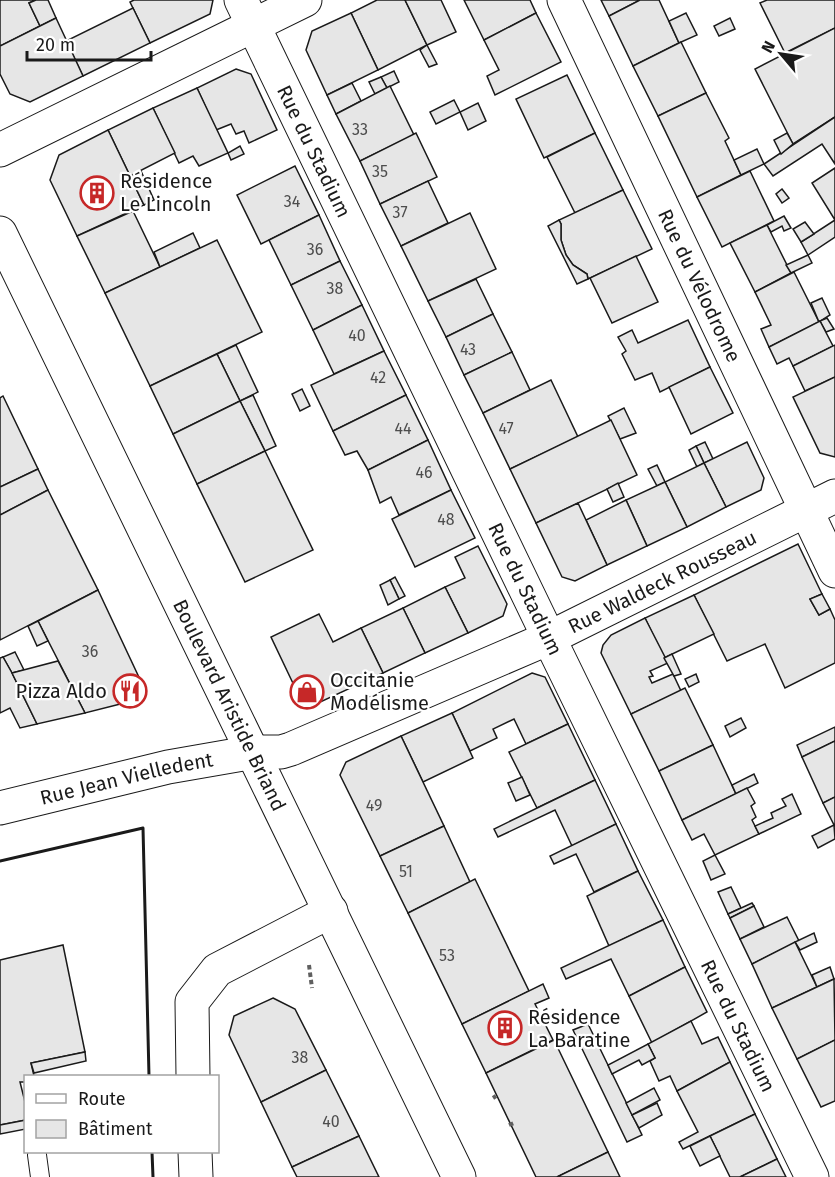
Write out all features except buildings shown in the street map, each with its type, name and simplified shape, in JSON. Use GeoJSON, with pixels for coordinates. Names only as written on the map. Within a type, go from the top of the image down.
{"type":"FeatureCollection","features":[{"type":"Feature","properties":{"kind":"street"},"geometry":{"type":"LineString","coordinates":[[0,150],[247,13],[305,0]]}},
{"type":"Feature","properties":{"kind":"street","name":"Rue du Vélodrome"},"geometry":{"type":"LineString","coordinates":[[564,0],[804,510],[835,571]]}},
{"type":"Feature","properties":{"kind":"street","name":"Rue du Stadium"},"geometry":{"type":"LineString","coordinates":[[247,13],[813,1177]]}},
{"type":"Feature","properties":{"kind":"street","name":"Boulevard Aristide Briand"},"geometry":{"type":"LineString","coordinates":[[0,233],[459,1177]]}},
{"type":"Feature","properties":{"kind":"street","name":"Rue Waldeck Rousseau"},"geometry":{"type":"LineString","coordinates":[[254,752],[281,752],[291,749],[549,638],[835,496]]}},
{"type":"Feature","properties":{"kind":"street","name":"Rue Jean Vielledent"},"geometry":{"type":"LineString","coordinates":[[0,807],[168,767],[254,752]]}},
{"type":"Feature","properties":{"kind":"street"},"geometry":{"type":"LineString","coordinates":[[194,1075],[192,1002],[218,970],[331,911]]}},
{"type":"Feature","properties":{"kind":"street"},"geometry":{"type":"LineString","coordinates":[[195,1153],[196,1177]]}},
{"type":"Feature","properties":{"kind":"lane"},"geometry":{"type":"LineString","coordinates":[[37,1155],[40,1177]]}},
{"type":"Feature","properties":{"kind":"wall"},"geometry":{"type":"LineString","coordinates":[[0,861],[143,828],[149,1075]]}},
{"type":"Feature","properties":{"kind":"wall"},"geometry":{"type":"LineString","coordinates":[[152,1153],[153,1177]]}},
{"type":"Feature","properties":{"kind":"place","name":"Résidence Le Lincoln"},"geometry":{"type":"Point","coordinates":[97,193]}},
{"type":"Feature","properties":{"kind":"place","name":"Pizza Aldo"},"geometry":{"type":"Point","coordinates":[130,691]}},
{"type":"Feature","properties":{"kind":"place","name":"Occitanie Modélisme"},"geometry":{"type":"Point","coordinates":[307,692]}},
{"type":"Feature","properties":{"kind":"place","name":"Résidence La Baratine"},"geometry":{"type":"Point","coordinates":[505,1028]}}]}
